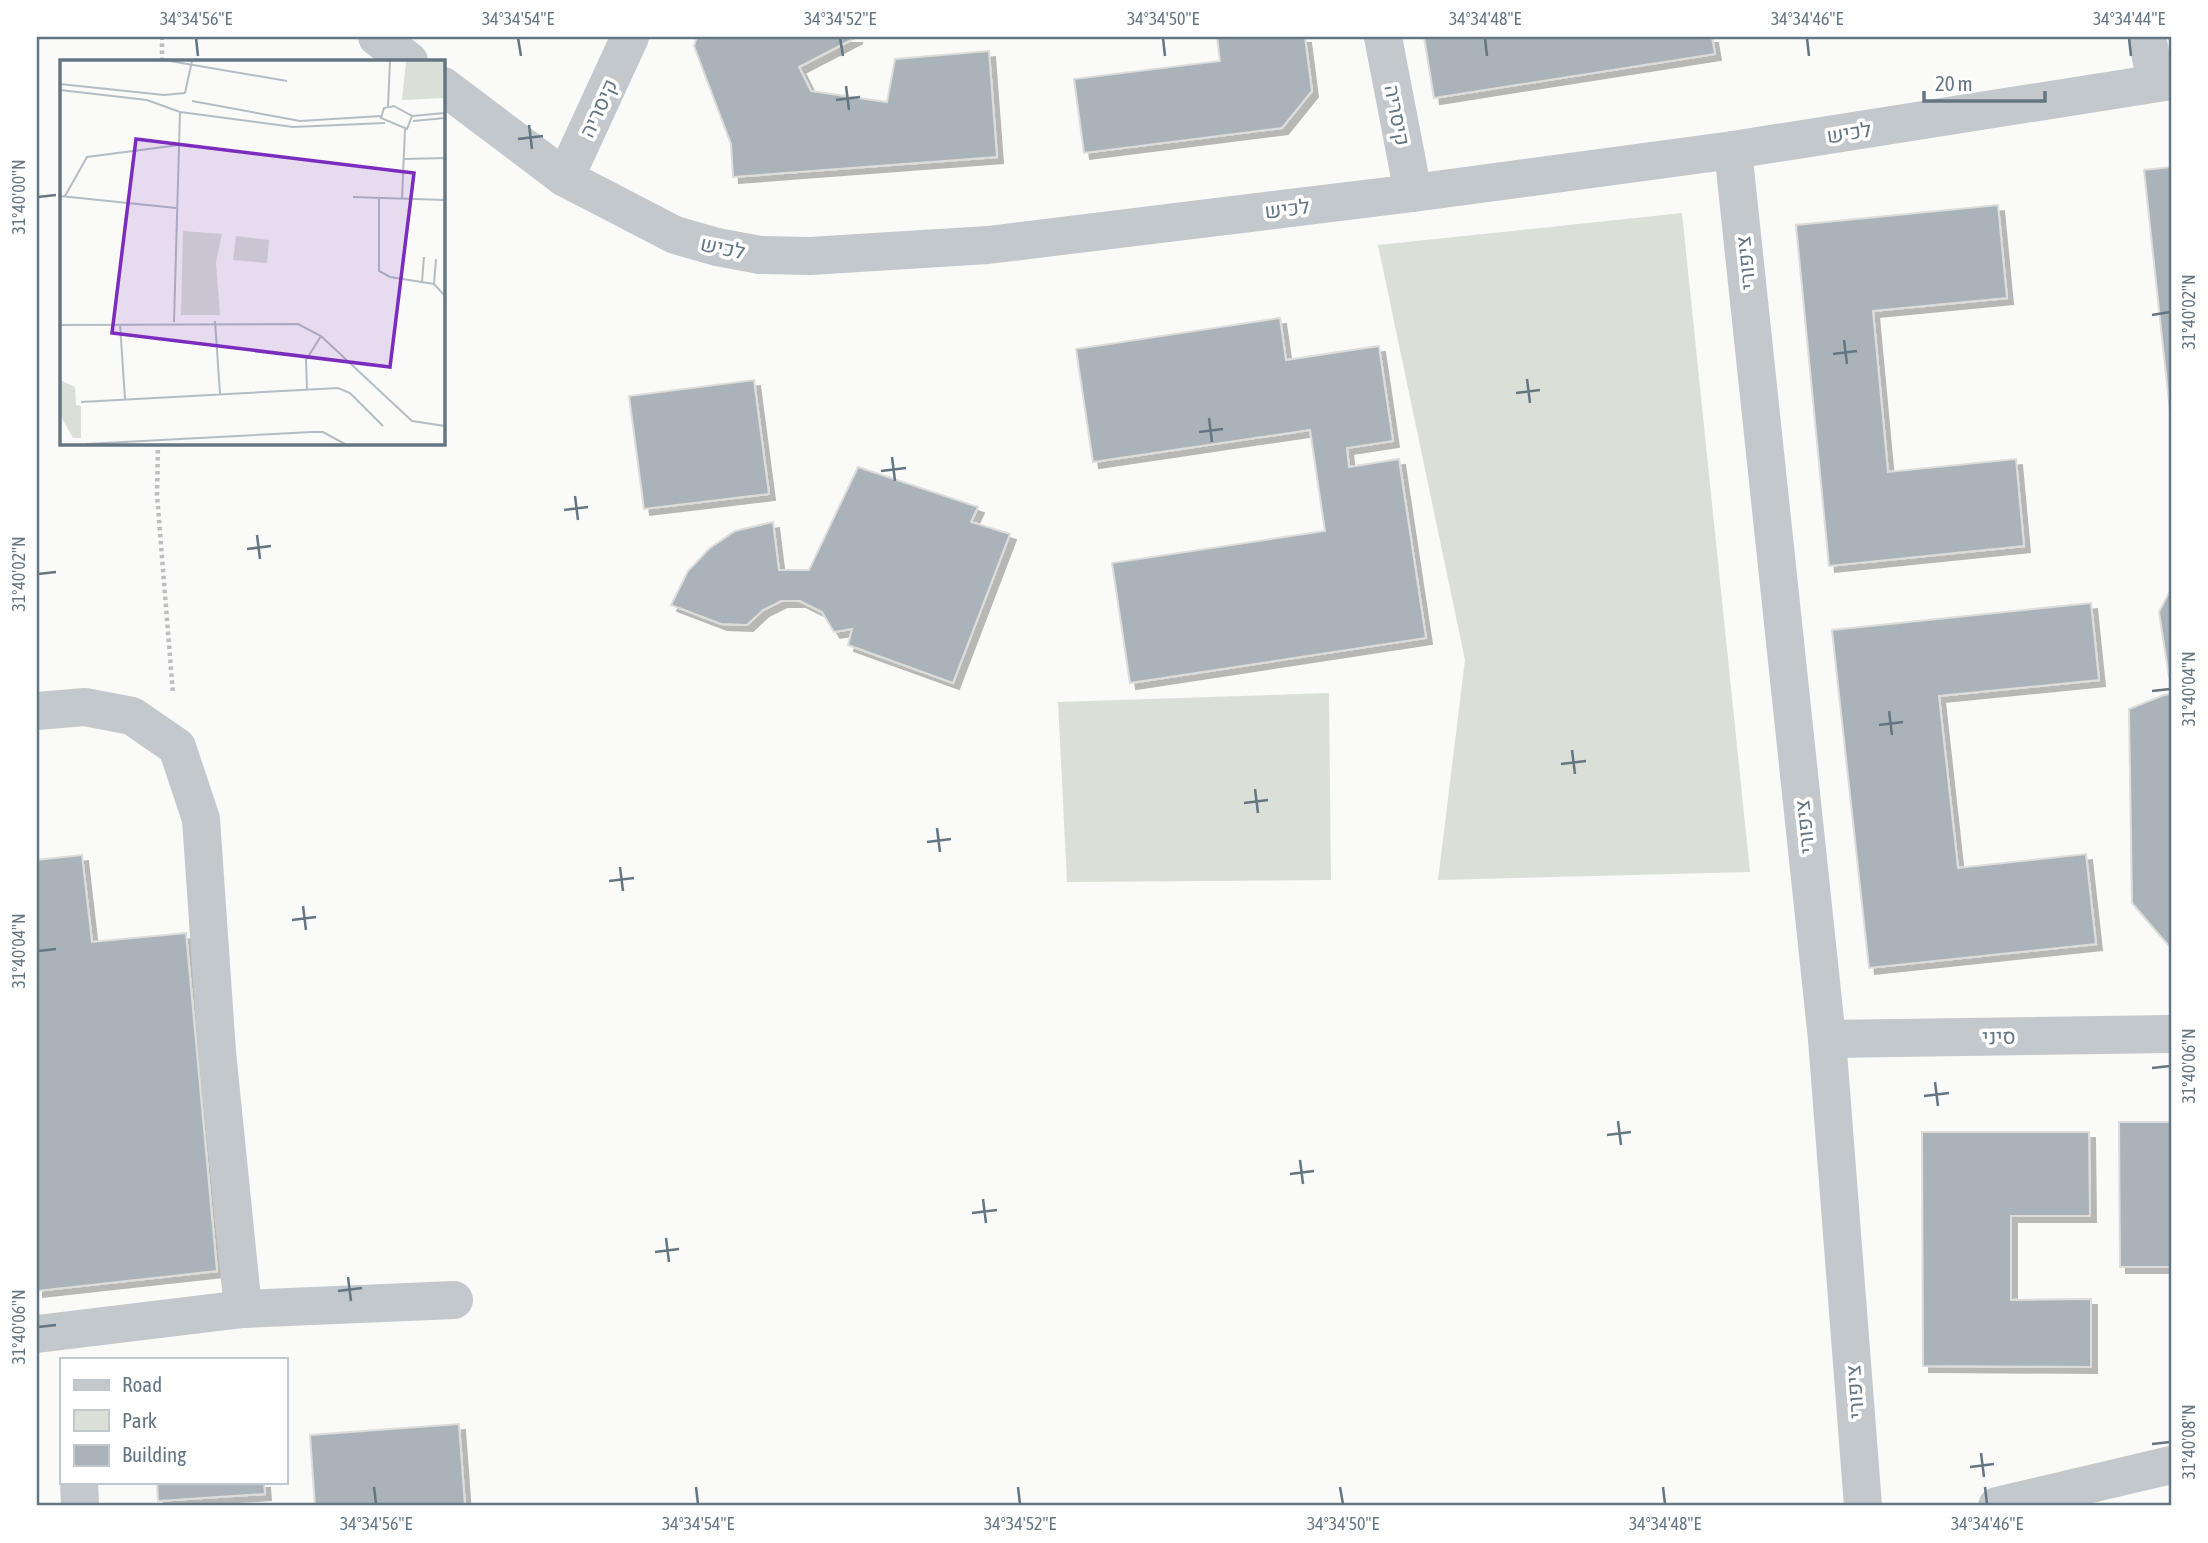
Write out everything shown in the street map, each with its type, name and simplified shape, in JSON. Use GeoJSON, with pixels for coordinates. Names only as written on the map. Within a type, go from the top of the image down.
{"type":"FeatureCollection","features":[{"type":"Feature","properties":{"kind":"street"},"geometry":{"type":"LineString","coordinates":[[377,37],[409,60]]}},
{"type":"Feature","properties":{"kind":"street","name":"קיסריה"},"geometry":{"type":"LineString","coordinates":[[565,178],[631,37]]}},
{"type":"Feature","properties":{"kind":"street","name":"קיסריה"},"geometry":{"type":"LineString","coordinates":[[1383,37],[1413,193]]}},
{"type":"Feature","properties":{"kind":"street"},"geometry":{"type":"LineString","coordinates":[[2147,37],[2164,82]]}},
{"type":"Feature","properties":{"kind":"street","name":"לכיש"},"geometry":{"type":"LineString","coordinates":[[444,87],[565,178],[675,235],[716,247],[760,255],[798,256],[869,254],[988,244],[1413,193],[1733,150],[2164,82]]}},
{"type":"Feature","properties":{"kind":"street","name":"ציפורי"},"geometry":{"type":"LineString","coordinates":[[1733,150],[1827,1039],[1863,1506]]}},
{"type":"Feature","properties":{"kind":"street"},"geometry":{"type":"LineString","coordinates":[[37,711],[85,706],[132,716],[177,747],[201,819],[217,1052],[243,1309]]}},
{"type":"Feature","properties":{"kind":"street","name":"סיני"},"geometry":{"type":"LineString","coordinates":[[1827,1039],[2171,1034]]}},
{"type":"Feature","properties":{"kind":"street"},"geometry":{"type":"LineString","coordinates":[[58,1341],[243,1309],[454,1300]]}},
{"type":"Feature","properties":{"kind":"street"},"geometry":{"type":"LineString","coordinates":[[1997,1506],[2171,1465]]}},
{"type":"Feature","properties":{"kind":"street"},"geometry":{"type":"LineString","coordinates":[[79,1484],[80,1506]]}},
{"type":"Feature","properties":{"kind":"path"},"geometry":{"type":"LineString","coordinates":[[162,37],[162,60]]}},
{"type":"Feature","properties":{"kind":"path"},"geometry":{"type":"LineString","coordinates":[[158,444],[157,495],[177,747]]}},
{"type":"Feature","properties":{"kind":"green space"},"geometry":{"type":"Polygon","coordinates":[[[1682,213],[1750,872],[1438,880],[1465,660],[1378,245],[1682,213]]]}},
{"type":"Feature","properties":{"kind":"green space"},"geometry":{"type":"Polygon","coordinates":[[[1329,693],[1331,880],[1067,882],[1058,702],[1329,693]]]}},
{"type":"Feature","properties":{"kind":"building"},"geometry":{"type":"Polygon","coordinates":[[[697,37],[857,37],[799,67],[811,91],[887,102],[895,59],[989,51],[997,157],[733,177],[731,144],[694,46],[697,37]]]}},
{"type":"Feature","properties":{"kind":"building"},"geometry":{"type":"Polygon","coordinates":[[[1217,37],[1305,37],[1312,91],[1282,128],[1084,153],[1074,79],[1220,61],[1217,37]]]}},
{"type":"Feature","properties":{"kind":"building"},"geometry":{"type":"Polygon","coordinates":[[[1424,37],[1712,37],[1715,54],[1434,98],[1424,37]]]}},
{"type":"Feature","properties":{"kind":"building"},"geometry":{"type":"Polygon","coordinates":[[[2171,167],[2171,421],[2144,170],[2171,167]]]}},
{"type":"Feature","properties":{"kind":"building"},"geometry":{"type":"Polygon","coordinates":[[[1998,205],[2007,298],[1873,311],[1888,472],[2016,459],[2024,546],[1829,566],[1796,225],[1998,205]]]}},
{"type":"Feature","properties":{"kind":"building"},"geometry":{"type":"Polygon","coordinates":[[[1280,318],[1286,360],[1379,346],[1393,441],[1347,448],[1349,467],[1399,459],[1426,638],[1130,683],[1112,563],[1325,531],[1310,430],[1093,462],[1076,349],[1280,318]]]}},
{"type":"Feature","properties":{"kind":"building"},"geometry":{"type":"Polygon","coordinates":[[[754,380],[769,494],[644,509],[629,396],[754,380]]]}},
{"type":"Feature","properties":{"kind":"building"},"geometry":{"type":"Polygon","coordinates":[[[858,467],[978,507],[971,522],[1010,534],[953,683],[848,645],[852,629],[834,632],[822,612],[800,601],[781,601],[763,610],[747,625],[721,624],[671,605],[688,571],[710,548],[735,531],[773,522],[779,570],[809,570],[858,467]]]}},
{"type":"Feature","properties":{"kind":"building"},"geometry":{"type":"Polygon","coordinates":[[[2171,589],[2171,677],[2169,677],[2159,612],[2171,589]]]}},
{"type":"Feature","properties":{"kind":"building"},"geometry":{"type":"Polygon","coordinates":[[[2091,603],[2099,680],[1939,696],[1958,868],[2086,854],[2096,944],[1869,968],[1832,630],[2091,603]]]}},
{"type":"Feature","properties":{"kind":"building"},"geometry":{"type":"Polygon","coordinates":[[[2171,694],[2171,945],[2168,945],[2132,903],[2129,709],[2171,694]]]}},
{"type":"Feature","properties":{"kind":"building"},"geometry":{"type":"Polygon","coordinates":[[[82,855],[92,942],[186,933],[217,1271],[37,1291],[37,860],[82,855]]]}},
{"type":"Feature","properties":{"kind":"building"},"geometry":{"type":"Polygon","coordinates":[[[2119,1122],[2171,1122],[2171,1267],[2120,1267],[2119,1122]]]}},
{"type":"Feature","properties":{"kind":"building"},"geometry":{"type":"Polygon","coordinates":[[[1922,1132],[2089,1132],[2090,1216],[2011,1216],[2011,1300],[2091,1299],[2091,1367],[1923,1366],[1922,1132]]]}},
{"type":"Feature","properties":{"kind":"building"},"geometry":{"type":"Polygon","coordinates":[[[459,1424],[465,1506],[315,1506],[310,1435],[459,1424]]]}},
{"type":"Feature","properties":{"kind":"building"},"geometry":{"type":"Polygon","coordinates":[[[157,1484],[264,1484],[265,1494],[158,1501],[157,1484]]]}}]}
